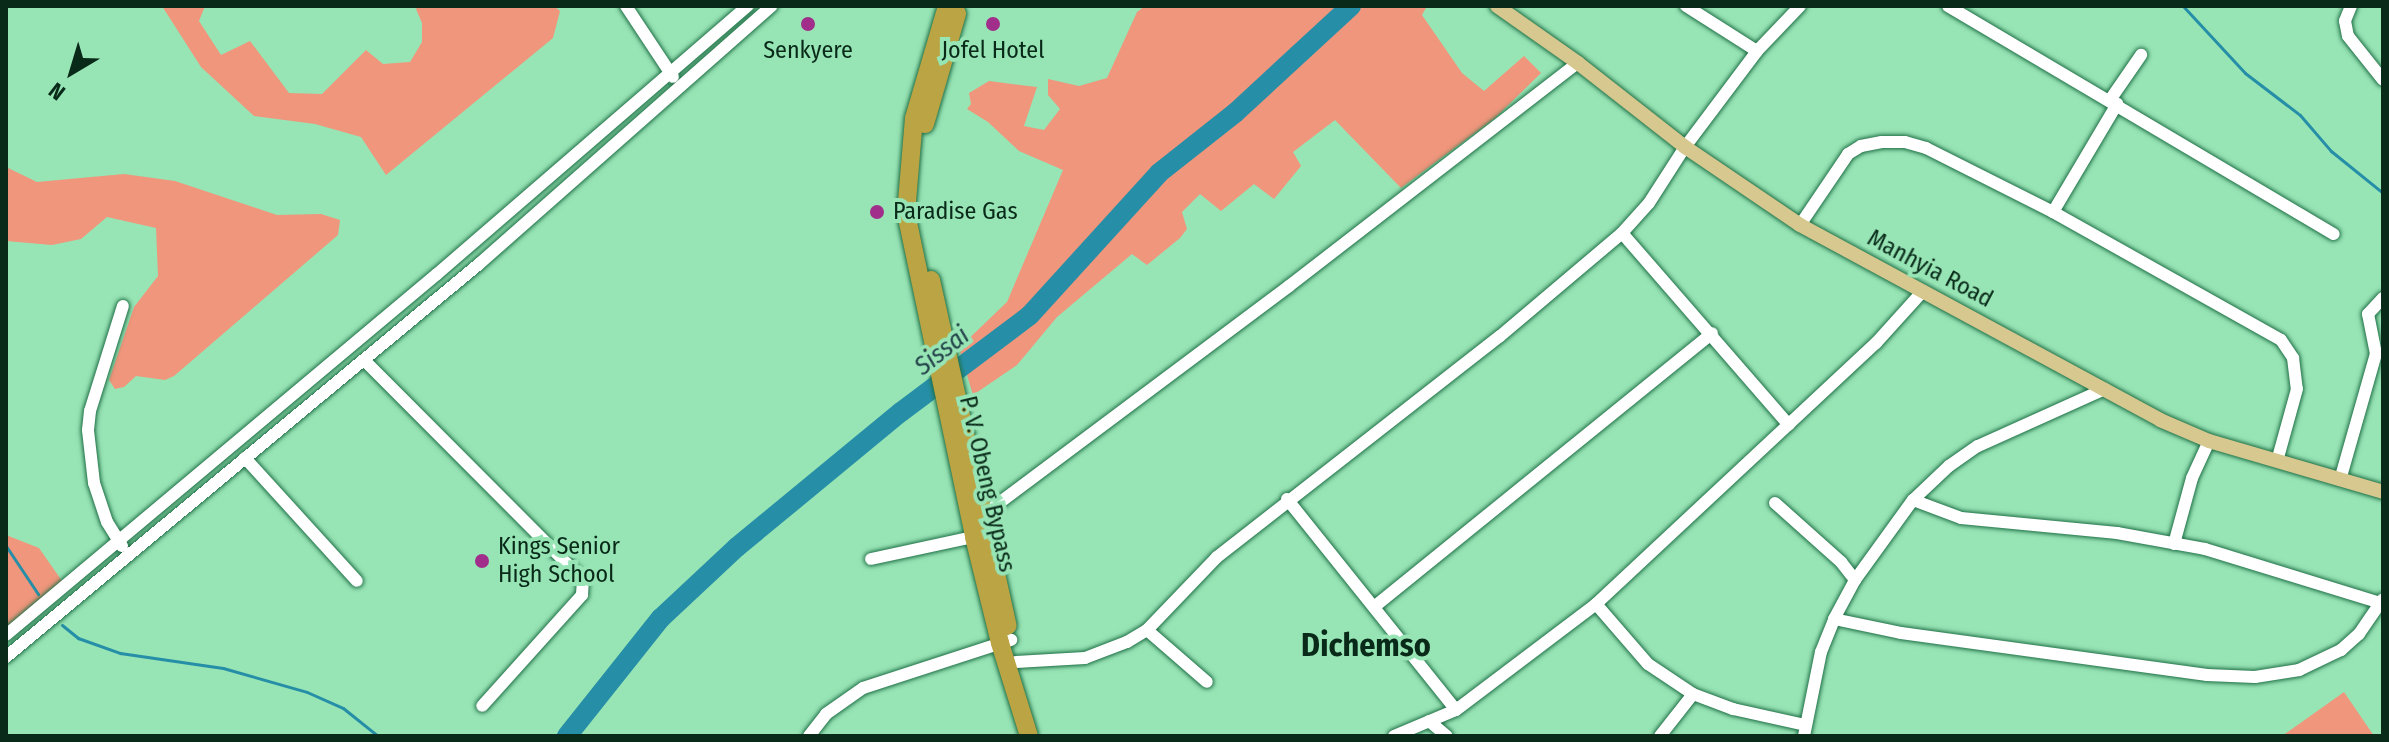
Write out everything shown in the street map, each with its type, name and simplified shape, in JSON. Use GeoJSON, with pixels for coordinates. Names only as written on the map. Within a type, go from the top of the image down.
{"type":"FeatureCollection","features":[{"type":"Feature","properties":{"kind":"highway","name":"P. V. Obeng Bypass"},"geometry":{"type":"LineString","coordinates":[[944,369],[906,213],[914,118],[947,6]]}},
{"type":"Feature","properties":{"kind":"highway","name":"P. V. Obeng Bypass"},"geometry":{"type":"LineString","coordinates":[[960,6],[926,120],[918,212],[974,537],[1006,642],[1029,736]]}},
{"type":"Feature","properties":{"kind":"highway","name":"P. V. Obeng Bypass"},"geometry":{"type":"LineString","coordinates":[[948,389],[983,515],[1006,642],[1016,662],[1040,736]]}},
{"type":"Feature","properties":{"kind":"main road","name":"Manhyia Road"},"geometry":{"type":"LineString","coordinates":[[1497,6],[1578,63],[1685,147],[1800,225],[2105,389],[2209,441],[2383,492]]}},
{"type":"Feature","properties":{"kind":"street"},"geometry":{"type":"LineString","coordinates":[[626,6],[680,86]]}},
{"type":"Feature","properties":{"kind":"street"},"geometry":{"type":"LineString","coordinates":[[6,635],[437,274],[748,6]]}},
{"type":"Feature","properties":{"kind":"street"},"geometry":{"type":"LineString","coordinates":[[6,657],[479,264],[772,6]]}},
{"type":"Feature","properties":{"kind":"street"},"geometry":{"type":"LineString","coordinates":[[1686,6],[1757,51]]}},
{"type":"Feature","properties":{"kind":"street"},"geometry":{"type":"LineString","coordinates":[[1016,662],[1085,658],[1127,642],[1147,630],[1217,557],[1287,499],[1499,337],[1622,233],[1649,203],[1685,147],[1757,51],[1800,6]]}},
{"type":"Feature","properties":{"kind":"street"},"geometry":{"type":"LineString","coordinates":[[1948,6],[2334,234]]}},
{"type":"Feature","properties":{"kind":"street"},"geometry":{"type":"LineString","coordinates":[[2351,6],[2345,21],[2348,36],[2383,80]]}},
{"type":"Feature","properties":{"kind":"street"},"geometry":{"type":"LineString","coordinates":[[2053,212],[2141,55]]}},
{"type":"Feature","properties":{"kind":"street"},"geometry":{"type":"LineString","coordinates":[[983,515],[1289,286],[1578,63]]}},
{"type":"Feature","properties":{"kind":"street"},"geometry":{"type":"LineString","coordinates":[[1800,225],[1848,154],[1861,146],[1905,142],[1926,148],[2053,212],[2281,340],[2293,358],[2297,389],[2277,461]]}},
{"type":"Feature","properties":{"kind":"street"},"geometry":{"type":"LineString","coordinates":[[1622,233],[1789,425]]}},
{"type":"Feature","properties":{"kind":"street"},"geometry":{"type":"LineString","coordinates":[[1394,736],[1456,710],[1596,604],[1876,343],[1923,291]]}},
{"type":"Feature","properties":{"kind":"street"},"geometry":{"type":"LineString","coordinates":[[2340,480],[2376,354],[2368,314],[2383,298]]}},
{"type":"Feature","properties":{"kind":"street"},"geometry":{"type":"LineString","coordinates":[[123,306],[90,411],[88,430],[94,483],[117,540],[130,554]]}},
{"type":"Feature","properties":{"kind":"street"},"geometry":{"type":"LineString","coordinates":[[1374,607],[1712,333]]}},
{"type":"Feature","properties":{"kind":"street"},"geometry":{"type":"LineString","coordinates":[[364,360],[583,580],[582,595],[482,706]]}},
{"type":"Feature","properties":{"kind":"street"},"geometry":{"type":"LineString","coordinates":[[1596,604],[1648,664],[1693,694],[1805,731],[1821,652],[1834,619],[1855,580],[1913,500],[1949,466],[1978,446],[2105,389]]}},
{"type":"Feature","properties":{"kind":"street"},"geometry":{"type":"LineString","coordinates":[[2174,544],[2192,478],[2209,441]]}},
{"type":"Feature","properties":{"kind":"street"},"geometry":{"type":"LineString","coordinates":[[245,458],[357,581]]}},
{"type":"Feature","properties":{"kind":"street"},"geometry":{"type":"LineString","coordinates":[[1287,499],[1456,710]]}},
{"type":"Feature","properties":{"kind":"street"},"geometry":{"type":"LineString","coordinates":[[1834,619],[1901,633],[2207,675],[2255,677],[2299,670],[2341,650],[2359,634],[2382,601],[2302,576],[2174,544],[2117,533],[1961,518],[1913,500]]}},
{"type":"Feature","properties":{"kind":"street"},"geometry":{"type":"LineString","coordinates":[[1775,503],[1841,562],[1855,580]]}},
{"type":"Feature","properties":{"kind":"street"},"geometry":{"type":"LineString","coordinates":[[871,559],[974,537]]}},
{"type":"Feature","properties":{"kind":"street"},"geometry":{"type":"LineString","coordinates":[[1147,630],[1207,682]]}},
{"type":"Feature","properties":{"kind":"street"},"geometry":{"type":"LineString","coordinates":[[809,736],[826,714],[863,688],[1006,642]]}},
{"type":"Feature","properties":{"kind":"street"},"geometry":{"type":"LineString","coordinates":[[1660,736],[1693,694]]}},
{"type":"Feature","properties":{"kind":"street"},"geometry":{"type":"LineString","coordinates":[[1429,721],[1447,736]]}},
{"type":"Feature","properties":{"kind":"shaded area"},"geometry":{"type":"Polygon","coordinates":[[[162,6],[205,6],[199,21],[221,55],[250,41],[289,93],[322,94],[366,50],[383,64],[410,62],[422,42],[422,23],[416,9],[419,6],[554,6],[560,11],[553,38],[386,175],[361,137],[315,124],[254,116],[201,67],[162,6]]]}},
{"type":"Feature","properties":{"kind":"shaded area"},"geometry":{"type":"Polygon","coordinates":[[[1145,6],[1427,6],[1422,15],[1462,73],[1484,91],[1524,56],[1541,73],[1495,118],[1401,188],[1335,120],[1293,152],[1301,166],[1274,199],[1254,184],[1221,211],[1200,194],[1182,212],[1187,229],[1180,238],[1147,265],[1132,254],[1057,317],[1017,365],[973,395],[959,348],[1007,302],[1063,170],[1019,151],[988,122],[967,109],[971,104],[969,93],[989,81],[1037,87],[1024,126],[1044,130],[1060,109],[1048,95],[1048,79],[1079,86],[1107,78],[1137,12],[1145,6]]]}},
{"type":"Feature","properties":{"kind":"shaded area"},"geometry":{"type":"Polygon","coordinates":[[[6,167],[37,182],[124,174],[175,181],[277,215],[321,214],[340,220],[338,235],[174,376],[165,380],[136,376],[124,387],[115,389],[109,380],[134,307],[158,276],[156,228],[107,217],[81,239],[52,245],[6,241],[6,167]]]}},
{"type":"Feature","properties":{"kind":"shaded area"},"geometry":{"type":"Polygon","coordinates":[[[6,535],[39,548],[62,581],[6,629],[6,535]]]}},
{"type":"Feature","properties":{"kind":"shaded area"},"geometry":{"type":"Polygon","coordinates":[[[2344,692],[2374,736],[2282,736],[2344,692]]]}},
{"type":"Feature","properties":{"kind":"waterway","name":"Sissai"},"geometry":{"type":"LineString","coordinates":[[567,736],[661,618],[737,547],[901,412],[1030,315],[1159,173],[1235,113],[1351,6]]}},
{"type":"Feature","properties":{"kind":"waterway"},"geometry":{"type":"LineString","coordinates":[[2183,6],[2245,73],[2300,115],[2331,151],[2383,193]]}},
{"type":"Feature","properties":{"kind":"waterway"},"geometry":{"type":"LineString","coordinates":[[6,546],[38,594]]}},
{"type":"Feature","properties":{"kind":"waterway"},"geometry":{"type":"LineString","coordinates":[[62,625],[78,638],[120,653],[223,668],[307,692],[343,708],[378,736]]}},
{"type":"Feature","properties":{"kind":"place","name":"Senkyere"},"geometry":{"type":"Point","coordinates":[808,24]}},
{"type":"Feature","properties":{"kind":"place","name":"Jofel Hotel"},"geometry":{"type":"Point","coordinates":[993,24]}},
{"type":"Feature","properties":{"kind":"place","name":"Paradise Gas"},"geometry":{"type":"Point","coordinates":[877,212]}},
{"type":"Feature","properties":{"kind":"place","name":"Kings Senior High School"},"geometry":{"type":"Point","coordinates":[482,561]}},
{"type":"Feature","properties":{"kind":"district","name":"Dichemso"},"geometry":{"type":"Point","coordinates":[1366,645]}}]}
